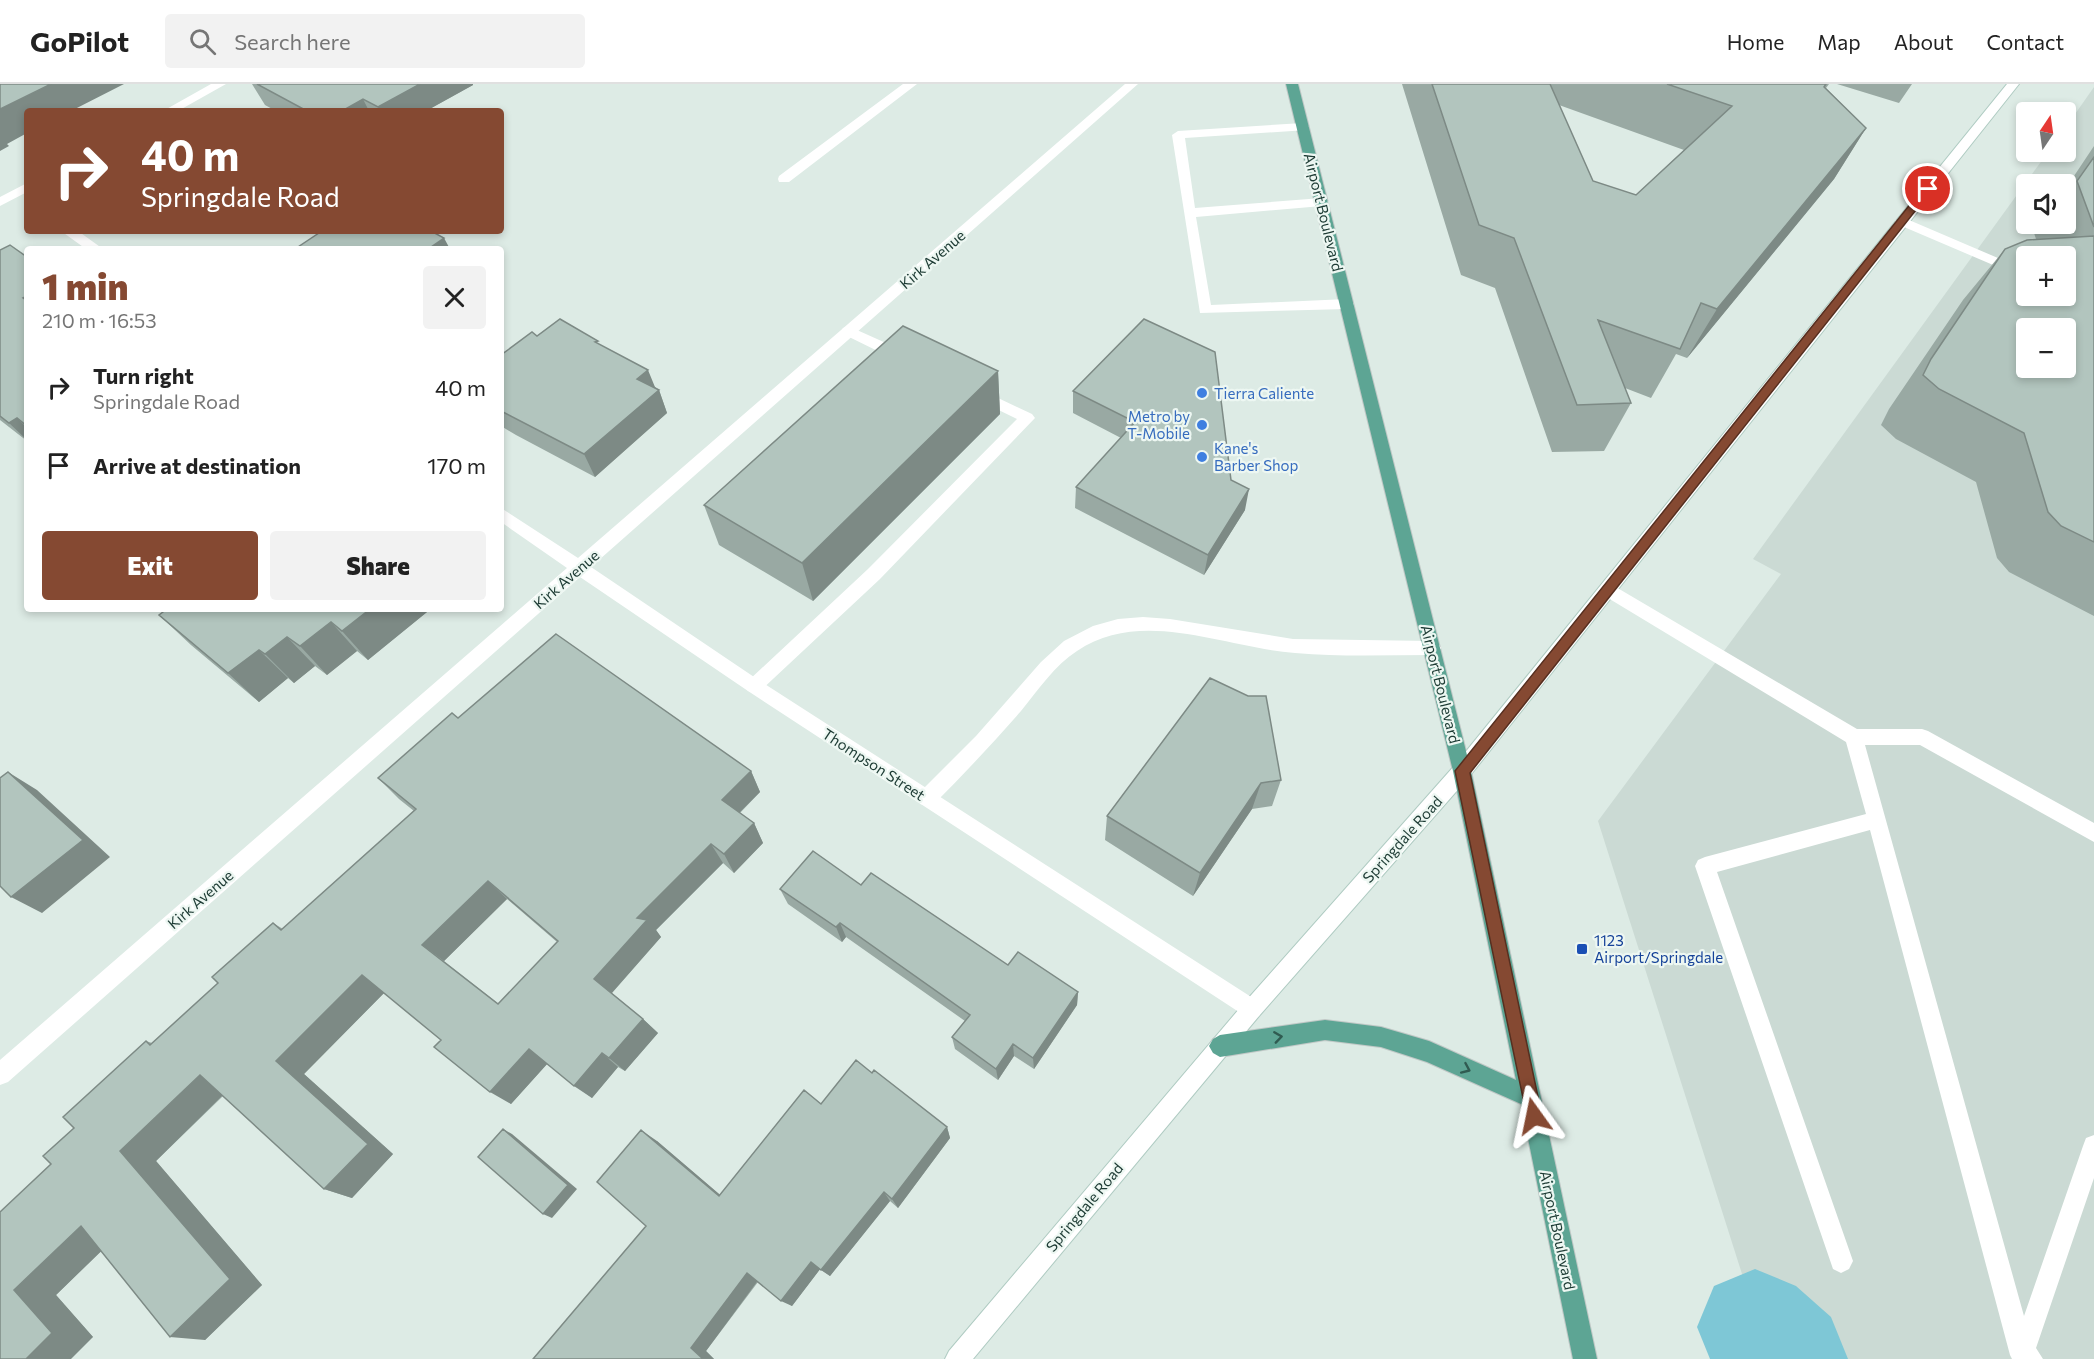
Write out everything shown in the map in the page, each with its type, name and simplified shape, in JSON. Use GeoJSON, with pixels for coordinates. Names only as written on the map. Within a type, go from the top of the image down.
{"type":"FeatureCollection","features":[{"type":"Feature","properties":{"kind":"main road","name":"Airport Boulevard"},"geometry":{"type":"LineString","coordinates":[[1292,84],[1462,771],[1585,1359]]}},
{"type":"Feature","properties":{"kind":"main road"},"geometry":{"type":"LineString","coordinates":[[1220,1046],[1325,1030],[1381,1037],[1429,1052],[1530,1097]]}},
{"type":"Feature","properties":{"kind":"street"},"geometry":{"type":"LineString","coordinates":[[175,108],[219,84]]}},
{"type":"Feature","properties":{"kind":"street"},"geometry":{"type":"LineString","coordinates":[[784,179],[911,84]]}},
{"type":"Feature","properties":{"kind":"street","name":"Kirk Avenue"},"geometry":{"type":"LineString","coordinates":[[0,1074],[1132,84]]}},
{"type":"Feature","properties":{"kind":"street","name":"Springdale Road"},"geometry":{"type":"LineString","coordinates":[[957,1359],[1251,1009],[1462,771],[2013,84]]}},
{"type":"Feature","properties":{"kind":"street"},"geometry":{"type":"LineString","coordinates":[[1303,127],[1179,135],[1205,310],[1347,304]]}},
{"type":"Feature","properties":{"kind":"street"},"geometry":{"type":"LineString","coordinates":[[0,202],[24,189]]}},
{"type":"Feature","properties":{"kind":"street"},"geometry":{"type":"LineString","coordinates":[[13,195],[24,202]]}},
{"type":"Feature","properties":{"kind":"street"},"geometry":{"type":"LineString","coordinates":[[1189,213],[1322,202]]}},
{"type":"Feature","properties":{"kind":"street"},"geometry":{"type":"LineString","coordinates":[[1902,221],[2016,271]]}},
{"type":"Feature","properties":{"kind":"street"},"geometry":{"type":"LineString","coordinates":[[73,234],[91,246]]}},
{"type":"Feature","properties":{"kind":"street"},"geometry":{"type":"LineString","coordinates":[[848,331],[912,361]]}},
{"type":"Feature","properties":{"kind":"street"},"geometry":{"type":"LineString","coordinates":[[754,686],[874,574],[1027,418],[964,387]]}},
{"type":"Feature","properties":{"kind":"street","name":"Thompson Street"},"geometry":{"type":"LineString","coordinates":[[504,516],[754,686],[1251,1009]]}},
{"type":"Feature","properties":{"kind":"street"},"geometry":{"type":"LineString","coordinates":[[1609,590],[1854,737],[1922,737],[2094,834]]}},
{"type":"Feature","properties":{"kind":"street"},"geometry":{"type":"LineString","coordinates":[[927,798],[963,764],[1034,683],[1070,646],[1089,636],[1120,625],[1158,625],[1274,644],[1432,648]]}},
{"type":"Feature","properties":{"kind":"street"},"geometry":{"type":"LineString","coordinates":[[1854,737],[2025,1357]]}},
{"type":"Feature","properties":{"kind":"street"},"geometry":{"type":"LineString","coordinates":[[1841,1261],[1705,866],[1877,820]]}},
{"type":"Feature","properties":{"kind":"street"},"geometry":{"type":"LineString","coordinates":[[2025,1357],[2094,1146]]}},
{"type":"Feature","properties":{"kind":"shaded area"},"geometry":{"type":"Polygon","coordinates":[[[2094,87],[2094,1359],[1830,1359],[1749,1296],[1598,821],[1781,574],[1753,559],[2016,196],[2016,234],[2076,234],[2076,174],[2032,174],[2041,162],[2076,162],[2076,113],[2094,87]]]}},
{"type":"Feature","properties":{"kind":"building"},"geometry":{"type":"Polygon","coordinates":[[[0,84],[51,84],[0,109],[0,84]]]}},
{"type":"Feature","properties":{"kind":"building"},"geometry":{"type":"Polygon","coordinates":[[[257,84],[420,84],[378,107],[363,99],[347,108],[301,108],[257,84]]]}},
{"type":"Feature","properties":{"kind":"building"},"geometry":{"type":"Polygon","coordinates":[[[1432,84],[1550,84],[1593,181],[1636,195],[1732,106],[1667,84],[1826,84],[1824,87],[1866,128],[1717,309],[1701,303],[1680,349],[1598,320],[1631,403],[1577,405],[1514,238],[1479,225],[1432,84]]]}},
{"type":"Feature","properties":{"kind":"building"},"geometry":{"type":"Polygon","coordinates":[[[2094,157],[2094,227],[2077,181],[2094,157]]]}},
{"type":"Feature","properties":{"kind":"building"},"geometry":{"type":"Polygon","coordinates":[[[318,234],[437,234],[444,238],[432,246],[300,246],[318,234]]]}},
{"type":"Feature","properties":{"kind":"building"},"geometry":{"type":"Polygon","coordinates":[[[2094,236],[2094,542],[2061,526],[2048,512],[2024,433],[1939,389],[1923,375],[1931,359],[2005,249],[2027,240],[2094,236]]]}},
{"type":"Feature","properties":{"kind":"building"},"geometry":{"type":"Polygon","coordinates":[[[10,245],[24,255],[24,424],[17,418],[9,423],[0,416],[0,250],[10,245]]]}},
{"type":"Feature","properties":{"kind":"building"},"geometry":{"type":"Polygon","coordinates":[[[560,319],[598,341],[595,342],[648,370],[637,379],[659,390],[584,454],[504,413],[504,353],[532,332],[537,336],[560,319]]]}},
{"type":"Feature","properties":{"kind":"building"},"geometry":{"type":"Polygon","coordinates":[[[1144,319],[1215,352],[1231,480],[1249,489],[1208,555],[1076,487],[1135,422],[1073,391],[1144,319]]]}},
{"type":"Feature","properties":{"kind":"building"},"geometry":{"type":"Polygon","coordinates":[[[903,326],[998,371],[802,563],[704,505],[903,326]]]}},
{"type":"Feature","properties":{"kind":"building"},"geometry":{"type":"Polygon","coordinates":[[[163,612],[366,612],[342,631],[331,622],[300,646],[287,637],[265,654],[259,650],[228,673],[159,615],[163,612]]]}},
{"type":"Feature","properties":{"kind":"building"},"geometry":{"type":"Polygon","coordinates":[[[556,634],[751,771],[722,800],[754,823],[724,854],[711,844],[637,918],[647,920],[594,979],[643,1019],[609,1058],[602,1053],[574,1086],[529,1049],[490,1092],[434,1047],[441,1040],[362,975],[276,1061],[368,1144],[324,1189],[200,1075],[120,1151],[230,1279],[170,1337],[81,1226],[14,1290],[52,1333],[26,1359],[0,1359],[0,1212],[51,1164],[43,1156],[74,1128],[63,1117],[146,1041],[150,1045],[218,983],[212,977],[273,923],[281,930],[416,809],[378,778],[452,713],[458,718],[556,634]],[[488,881],[422,945],[498,1004],[558,941],[488,881]]]}},
{"type":"Feature","properties":{"kind":"building"},"geometry":{"type":"Polygon","coordinates":[[[1210,678],[1248,696],[1266,696],[1281,780],[1261,783],[1200,873],[1107,816],[1210,678]]]}},
{"type":"Feature","properties":{"kind":"building"},"geometry":{"type":"Polygon","coordinates":[[[8,772],[83,840],[11,897],[0,886],[0,778],[8,772]]]}},
{"type":"Feature","properties":{"kind":"building"},"geometry":{"type":"Polygon","coordinates":[[[813,851],[861,885],[871,873],[1008,965],[1018,952],[1078,992],[1033,1058],[1013,1044],[996,1069],[952,1037],[970,1015],[840,923],[836,927],[780,889],[813,851]]]}},
{"type":"Feature","properties":{"kind":"building"},"geometry":{"type":"Polygon","coordinates":[[[856,1060],[872,1073],[874,1070],[947,1127],[892,1199],[884,1192],[821,1270],[811,1262],[781,1301],[747,1273],[691,1348],[703,1359],[533,1359],[646,1226],[597,1182],[641,1130],[719,1196],[804,1090],[821,1104],[856,1060]]]}},
{"type":"Feature","properties":{"kind":"building"},"geometry":{"type":"Polygon","coordinates":[[[503,1129],[568,1185],[543,1214],[478,1157],[503,1129]]]}},
{"type":"Feature","properties":{"kind":"waterway"},"geometry":{"type":"LineString","coordinates":[[1755,1327],[1789,1359]]}},
{"type":"Feature","properties":{"kind":"place","name":"Tierra Caliente"},"geometry":{"type":"Point","coordinates":[1202,393]}},
{"type":"Feature","properties":{"kind":"place","name":"Metro by T-Mobile"},"geometry":{"type":"Point","coordinates":[1202,425]}},
{"type":"Feature","properties":{"kind":"place","name":"Kane's Barber Shop"},"geometry":{"type":"Point","coordinates":[1202,457]}},
{"type":"Feature","properties":{"kind":"place","name":"1123 Airport/Springdale"},"geometry":{"type":"Point","coordinates":[1582,949]}},
{"type":"Feature","properties":{"kind":"route"},"geometry":{"type":"LineString","coordinates":[[1534,1116],[1462,771],[1928,189]]}}]}
